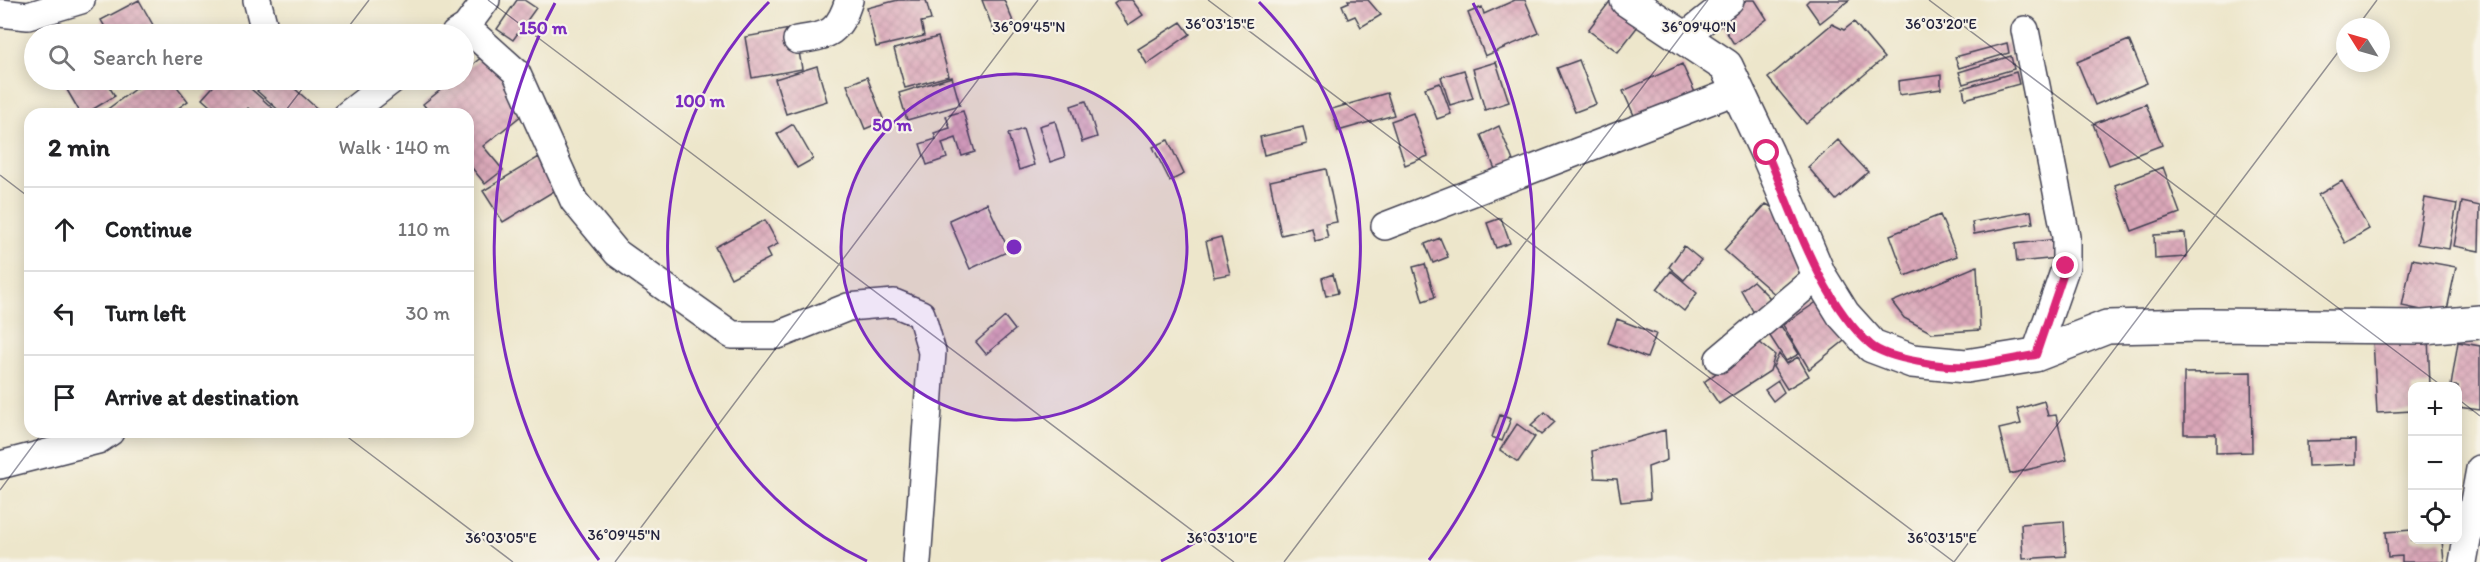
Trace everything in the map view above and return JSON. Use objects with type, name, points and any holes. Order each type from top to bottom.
[{"type":"street","points":[[0,13],[28,16],[81,0]]},
{"type":"street","points":[[257,0],[263,24]]},
{"type":"street","points":[[466,24],[486,0]]},
{"type":"street","points":[[797,40],[833,32],[843,21],[849,0]]},
{"type":"street","points":[[1627,0],[1726,66],[1820,275],[1843,314],[1872,346],[1882,350],[1912,361],[1966,366],[2036,355],[2107,327],[2423,327],[2480,322]]},
{"type":"street","points":[[1684,37],[1730,0]]},
{"type":"street","points":[[2025,30],[2066,237],[2066,266],[2036,355]]},
{"type":"street","points":[[474,41],[516,72],[574,201],[617,253],[732,335],[778,335],[848,308],[894,303],[921,314],[932,352],[917,562]]},
{"type":"street","points":[[356,108],[379,90]]},
{"type":"street","points":[[1384,226],[1738,90]]},
{"type":"street","points":[[1719,358],[1820,275]]},
{"type":"street","points":[[0,465],[101,438]]},
{"type":"street","points":[[2463,562],[2480,469]]},
{"type":"building","points":[[139,0],[152,24],[103,24],[101,20]]},
{"type":"building","points":[[517,0],[524,0],[536,8],[513,40],[497,29]]},
{"type":"building","points":[[898,0],[926,0],[931,20],[921,22],[924,36],[876,47],[867,8]]},
{"type":"building","points":[[982,0],[1004,0],[1015,26],[995,34]]},
{"type":"building","points":[[1119,0],[1132,0],[1143,15],[1128,25],[1114,4]]},
{"type":"building","points":[[1348,0],[1368,0],[1381,15],[1361,27],[1355,16],[1348,19],[1342,5],[1349,2]]},
{"type":"building","points":[[1515,0],[1525,0],[1539,33],[1485,56],[1468,13],[1482,7],[1484,14]]},
{"type":"building","points":[[1611,0],[1642,21],[1618,52],[1588,30]]},
{"type":"building","points":[[1747,0],[1755,0],[1767,19],[1734,44],[1719,20]]},
{"type":"building","points":[[1809,0],[1849,0],[1820,23],[1806,3]]},
{"type":"building","points":[[1181,22],[1190,34],[1147,64],[1138,49]]},
{"type":"building","points":[[1854,22],[1884,58],[1806,124],[1768,78],[1832,24],[1844,30]]},
{"type":"building","points":[[795,28],[802,69],[752,78],[745,37]]},
{"type":"building","points":[[938,37],[949,76],[905,88],[894,49]]},
{"type":"building","points":[[2129,40],[2147,83],[2095,105],[2077,62]]},
{"type":"building","points":[[2007,43],[2009,53],[1959,68],[1955,57]]},
{"type":"building","points":[[487,53],[532,107],[483,146],[503,170],[485,184],[474,170],[474,108],[426,108],[423,104],[440,90],[474,90],[474,63]]},
{"type":"building","points":[[2011,56],[2014,69],[1963,84],[1959,72]]},
{"type":"building","points":[[1579,60],[1596,104],[1575,112],[1557,68]]},
{"type":"building","points":[[1496,62],[1509,102],[1485,110],[1473,69]]},
{"type":"building","points":[[1682,64],[1697,97],[1638,124],[1623,91]]},
{"type":"building","points":[[817,66],[827,101],[786,114],[775,79]]},
{"type":"building","points":[[1464,70],[1473,98],[1450,105],[1441,77]]},
{"type":"building","points":[[2016,72],[2019,84],[1965,99],[1963,88]]},
{"type":"building","points":[[1941,75],[1941,89],[1899,95],[1898,81]]},
{"type":"building","points":[[867,77],[884,121],[865,129],[847,85]]},
{"type":"building","points":[[952,77],[960,105],[907,120],[899,93]]},
{"type":"building","points":[[1440,83],[1451,114],[1437,119],[1425,88]]},
{"type":"building","points":[[67,90],[111,90],[115,96],[95,108],[78,108]]},
{"type":"building","points":[[133,90],[180,90],[188,101],[178,108],[109,108]]},
{"type":"building","points":[[210,90],[252,90],[272,108],[212,108],[202,99]]},
{"type":"building","points":[[296,90],[316,108],[276,108],[257,91]]},
{"type":"building","points":[[1387,93],[1394,115],[1338,131],[1332,109]]},
{"type":"building","points":[[1086,101],[1097,137],[1082,142],[1071,106]]},
{"type":"building","points":[[2146,104],[2162,145],[2109,165],[2093,124]]},
{"type":"building","points":[[963,111],[975,152],[962,156],[956,138],[942,143],[947,158],[927,165],[920,144],[936,139],[934,133],[950,128],[946,116]]},
{"type":"building","points":[[1413,113],[1428,156],[1405,165],[1391,121]]},
{"type":"building","points":[[1055,121],[1065,157],[1050,162],[1039,126]]},
{"type":"building","points":[[793,124],[813,159],[797,168],[777,134]]},
{"type":"building","points":[[1499,126],[1517,171],[1499,179],[1481,135]]},
{"type":"building","points":[[1303,127],[1307,144],[1264,155],[1260,137]]},
{"type":"building","points":[[1023,129],[1034,165],[1019,170],[1008,134]]},
{"type":"building","points":[[1168,140],[1184,174],[1170,181],[1153,147]]},
{"type":"building","points":[[1838,140],[1868,172],[1836,200],[1808,167]]},
{"type":"building","points":[[539,157],[559,188],[503,222],[483,191]]},
{"type":"building","points":[[2163,167],[2180,213],[2132,231],[2115,185]]},
{"type":"building","points":[[1326,169],[1337,222],[1325,224],[1328,238],[1315,241],[1312,228],[1281,235],[1270,181]]},
{"type":"building","points":[[2342,181],[2369,229],[2345,243],[2318,195]]},
{"type":"building","points":[[2425,198],[2457,204],[2449,249],[2417,244]]},
{"type":"building","points":[[2462,202],[2480,206],[2479,251],[2454,246]]},
{"type":"building","points":[[987,203],[1009,251],[970,269],[949,220]]},
{"type":"building","points":[[1766,204],[1786,215],[1804,268],[1777,296],[1724,250]]},
{"type":"building","points":[[2031,211],[2033,223],[1974,234],[1972,222]]},
{"type":"building","points":[[1940,215],[1957,256],[1905,276],[1890,235]]},
{"type":"building","points":[[1501,218],[1510,243],[1496,248],[1487,223]]},
{"type":"building","points":[[765,220],[778,244],[766,250],[770,258],[731,278],[715,247]]},
{"type":"building","points":[[2185,233],[2187,257],[2155,259],[2154,235]]},
{"type":"building","points":[[1221,237],[1230,274],[1214,277],[1206,241]]},
{"type":"building","points":[[1440,238],[1448,257],[1433,263],[1425,244]]},
{"type":"building","points":[[2056,239],[2058,258],[2017,262],[2015,244]]},
{"type":"building","points":[[1684,246],[1701,260],[1684,280],[1669,267]]},
{"type":"building","points":[[2412,259],[2456,267],[2446,315],[2402,306]]},
{"type":"building","points":[[1425,264],[1435,297],[1423,301],[1413,267]]},
{"type":"building","points":[[1977,266],[1980,330],[1932,333],[1904,318],[1892,302]]},
{"type":"building","points":[[1671,271],[1697,293],[1684,311],[1657,289]]},
{"type":"building","points":[[1333,274],[1338,293],[1326,296],[1322,278]]},
{"type":"building","points":[[1753,281],[1769,297],[1772,309],[1758,320],[1741,290]]},
{"type":"building","points":[[1821,299],[1844,341],[1809,369],[1783,325]]},
{"type":"building","points":[[1005,317],[1015,330],[986,354],[976,342]]},
{"type":"building","points":[[1617,319],[1656,334],[1647,358],[1608,343]]},
{"type":"building","points":[[1781,326],[1799,354],[1786,361],[1768,333]]},
{"type":"building","points":[[2428,336],[2430,382],[2408,382],[2408,411],[2377,413],[2373,339]]},
{"type":"building","points":[[1759,342],[1775,355],[1770,371],[1719,404],[1704,382]]},
{"type":"building","points":[[2458,342],[2480,346],[2480,410],[2462,408],[2462,382],[2452,382]]},
{"type":"building","points":[[1779,354],[1786,364],[1798,357],[1809,376],[1787,389],[1773,367]]},
{"type":"building","points":[[2251,372],[2252,452],[2216,453],[2216,434],[2184,434],[2184,373]]},
{"type":"building","points":[[1778,381],[1784,392],[1773,401],[1765,390]]},
{"type":"building","points":[[2044,401],[2048,416],[2056,415],[2067,460],[2010,474],[1999,429],[2021,424],[2017,409]]},
{"type":"building","points":[[1545,412],[1555,422],[1541,435],[1531,425]]},
{"type":"building","points":[[1500,415],[1511,419],[1502,441],[1492,437]]},
{"type":"building","points":[[1517,424],[1535,437],[1518,462],[1500,450]]},
{"type":"building","points":[[1665,430],[1667,460],[1648,467],[1650,499],[1621,502],[1617,479],[1595,478],[1592,451]]},
{"type":"building","points":[[2356,440],[2356,464],[2308,466],[2307,441]]},
{"type":"building","points":[[2064,521],[2066,556],[2023,559],[2021,524]]},
{"type":"building","points":[[2408,530],[2408,544],[2442,544],[2444,562],[2402,562],[2402,556],[2388,557],[2386,532]]},
{"type":"route","points":[[1767,153],[1820,275],[1843,314],[1872,346],[1912,361],[1966,366],[2036,355],[2066,266]]}]
